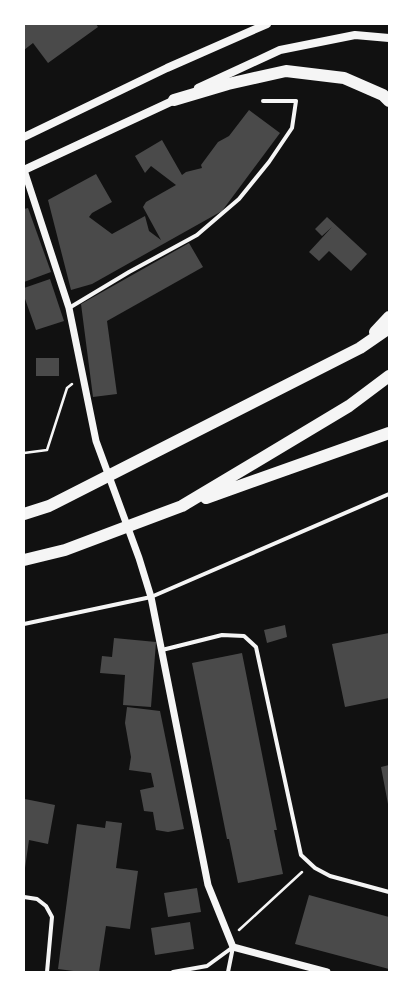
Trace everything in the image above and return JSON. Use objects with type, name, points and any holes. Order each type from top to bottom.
[{"type":"highway","points":[[174,100],[228,84],[286,71],[344,78],[384,95],[389,101]]},
{"type":"highway","points":[[360,348],[389,317]]},
{"type":"highway","points":[[24,514],[49,506],[360,348],[389,328]]},
{"type":"highway","points":[[182,506],[349,406],[389,376]]},
{"type":"highway","points":[[24,560],[65,550],[182,506],[389,433]]},
{"type":"highway","points":[[24,508],[49,506]]},
{"type":"main road","points":[[24,137],[167,68],[267,24]]},
{"type":"main road","points":[[24,170],[280,50],[355,35],[389,38]]},
{"type":"street","points":[[69,308],[129,272],[197,235],[239,199],[269,162],[292,128],[296,101],[263,101]]},
{"type":"street","points":[[24,170],[69,308],[96,441],[139,558],[151,598],[208,885],[234,947],[228,972]]},
{"type":"street","points":[[24,624],[151,598],[389,494]]},
{"type":"street","points":[[162,650],[222,635],[244,636],[256,647],[301,855],[311,864],[330,876],[389,892]]},
{"type":"street","points":[[24,896],[37,899],[46,906],[52,917],[47,972]]},
{"type":"street","points":[[173,972],[207,966],[234,947]]},
{"type":"street","points":[[234,947],[327,972]]},
{"type":"path","points":[[24,453],[47,450],[67,388],[83,378]]},
{"type":"path","points":[[230,938],[311,864]]},
{"type":"building","points":[[24,24],[96,24],[98,27],[48,63],[33,43],[24,50]]},
{"type":"building","points":[[249,110],[280,133],[222,211],[92,284],[71,290],[48,200],[96,174],[112,202],[92,213],[89,217],[112,234],[145,216],[149,231],[161,240],[143,207],[146,202],[176,185],[151,166],[145,173],[135,156],[162,140],[182,175],[186,172],[202,168],[201,165],[218,142],[229,136]]},
{"type":"building","points":[[28,208],[51,272],[24,282],[24,209]]},
{"type":"building","points":[[327,217],[367,254],[351,271],[329,251],[319,261],[309,252],[332,227],[322,236],[315,229]]},
{"type":"building","points":[[189,243],[203,267],[107,321],[117,394],[93,397],[81,304]]},
{"type":"building","points":[[50,279],[64,321],[36,330],[24,296],[24,288]]},
{"type":"building","points":[[36,358],[59,358],[59,376],[36,376]]},
{"type":"building","points":[[285,625],[287,637],[267,643],[264,630]]},
{"type":"building","points":[[389,633],[389,698],[345,707],[332,644]]},
{"type":"building","points":[[114,638],[156,642],[151,707],[123,705],[125,675],[100,673],[102,656],[112,657]]},
{"type":"building","points":[[242,653],[277,830],[274,830],[283,874],[238,883],[229,839],[227,839],[192,663]]},
{"type":"building","points":[[127,707],[160,711],[184,829],[168,832],[156,830],[153,812],[144,811],[140,790],[154,787],[151,773],[129,770],[131,757],[125,723]]},
{"type":"building","points":[[389,765],[389,804],[388,804],[381,767]]},
{"type":"building","points":[[25,799],[55,805],[48,844],[29,840],[25,868],[24,804]]},
{"type":"building","points":[[106,821],[122,823],[116,868],[138,871],[130,929],[106,926],[99,972],[81,972],[58,969],[77,824],[105,828]]},
{"type":"building","points":[[197,888],[201,912],[168,917],[164,893]]},
{"type":"building","points":[[309,895],[389,917],[389,969],[295,944]]},
{"type":"building","points":[[190,922],[194,949],[155,955],[151,928]]}]
